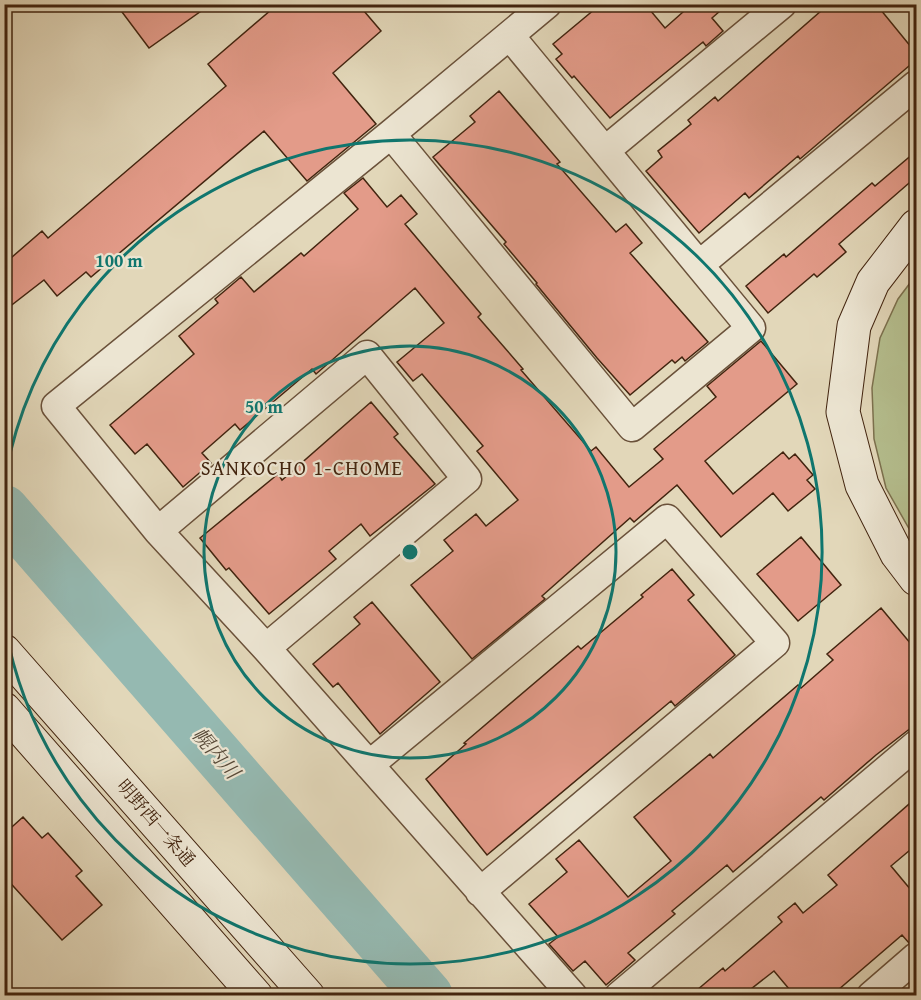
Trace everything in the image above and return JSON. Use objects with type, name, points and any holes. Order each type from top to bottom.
[{"type":"street","points":[[547,4],[391,134],[56,405],[158,531],[266,648],[573,996]]},
{"type":"street","points":[[606,150],[782,4]]},
{"type":"street","points":[[391,134],[633,427],[752,328],[510,36]]},
{"type":"street","points":[[699,265],[916,85]]},
{"type":"street","points":[[916,226],[873,282],[854,326],[843,412],[862,485],[897,554],[916,579]]},
{"type":"street","points":[[158,531],[367,355],[467,479],[266,648]]},
{"type":"street","points":[[369,765],[667,519],[775,643],[480,892]]},
{"type":"street","name":"明野西一条通","points":[[4,651],[308,996]]},
{"type":"street","points":[[4,709],[256,996]]},
{"type":"street","points":[[619,996],[916,744]]},
{"type":"street","points":[[872,996],[916,957]]},
{"type":"green space","points":[[916,275],[916,541],[886,488],[874,439],[872,388],[880,338],[898,299]]},
{"type":"building","points":[[116,4],[211,4],[149,48]]},
{"type":"building","points":[[278,4],[358,4],[381,31],[333,73],[376,124],[307,181],[264,131],[91,277],[86,272],[57,296],[44,280],[4,311],[4,264],[42,231],[48,238],[226,86],[208,64]]},
{"type":"building","points":[[601,4],[645,4],[665,28],[692,4],[728,4],[712,18],[723,31],[706,46],[703,42],[610,118],[574,76],[572,78],[556,59],[562,54],[553,44]]},
{"type":"building","points":[[829,4],[876,4],[916,53],[916,60],[800,159],[798,156],[749,198],[745,193],[699,233],[646,171],[662,157],[658,151],[691,124],[688,120],[715,97],[718,101]]},
{"type":"building","points":[[499,91],[560,162],[557,164],[616,232],[626,224],[642,243],[630,253],[708,342],[685,361],[682,357],[675,363],[672,360],[630,395],[536,284],[504,244],[506,242],[433,157],[475,122],[470,116]]},
{"type":"building","points":[[914,153],[916,155],[916,177],[839,244],[846,252],[817,277],[814,274],[768,313],[746,286],[784,254],[786,257],[872,183],[875,186]]},
{"type":"building","points":[[363,178],[387,207],[401,195],[417,214],[405,224],[481,314],[478,317],[523,369],[521,370],[591,451],[596,447],[629,487],[663,459],[654,449],[716,397],[707,386],[761,341],[797,384],[705,461],[733,494],[783,452],[789,459],[795,454],[813,475],[807,480],[815,489],[788,511],[773,493],[721,537],[677,485],[634,522],[630,518],[542,596],[545,599],[472,659],[411,585],[453,551],[444,540],[476,514],[486,526],[518,500],[477,451],[483,446],[422,374],[413,381],[397,362],[444,323],[415,288],[316,374],[312,369],[240,430],[235,424],[202,453],[211,463],[183,487],[147,444],[135,454],[110,425],[194,354],[179,336],[218,303],[215,299],[241,277],[254,292],[301,253],[304,256],[358,209],[344,193]]},
{"type":"building","points":[[371,402],[398,434],[394,437],[435,484],[370,536],[361,524],[329,551],[336,559],[269,614],[229,568],[226,570],[200,538],[278,474],[282,480]]},
{"type":"building","points":[[801,537],[841,585],[798,621],[757,574]]},
{"type":"building","points":[[672,569],[694,595],[688,600],[735,655],[675,706],[671,701],[487,855],[426,779],[466,744],[464,743],[578,646],[581,649],[643,597],[641,595]]},
{"type":"building","points":[[372,602],[440,682],[380,734],[338,683],[333,687],[313,664],[360,624],[354,617]]},
{"type":"building","points":[[881,608],[916,650],[916,724],[824,800],[821,797],[733,872],[727,865],[672,911],[675,914],[628,953],[635,960],[606,985],[585,961],[573,971],[549,944],[558,937],[529,904],[567,872],[556,859],[579,840],[628,897],[671,861],[634,817],[710,754],[713,758],[798,685],[801,688],[833,660],[827,654]]},
{"type":"building","points":[[916,798],[916,845],[891,866],[916,896],[916,941],[909,943],[902,935],[831,996],[795,996],[774,971],[742,996],[690,996],[723,968],[725,971],[782,922],[778,917],[795,903],[803,913],[837,885],[828,875]]},
{"type":"building","points":[[23,817],[42,838],[48,833],[82,871],[76,876],[102,905],[62,940],[4,876],[4,834]]},
{"type":"waterway","name":"幌内川","points":[[4,510],[428,996]]},
{"type":"district","name":"SANKOCHO 1-CHOME","points":[[302,468]]}]
